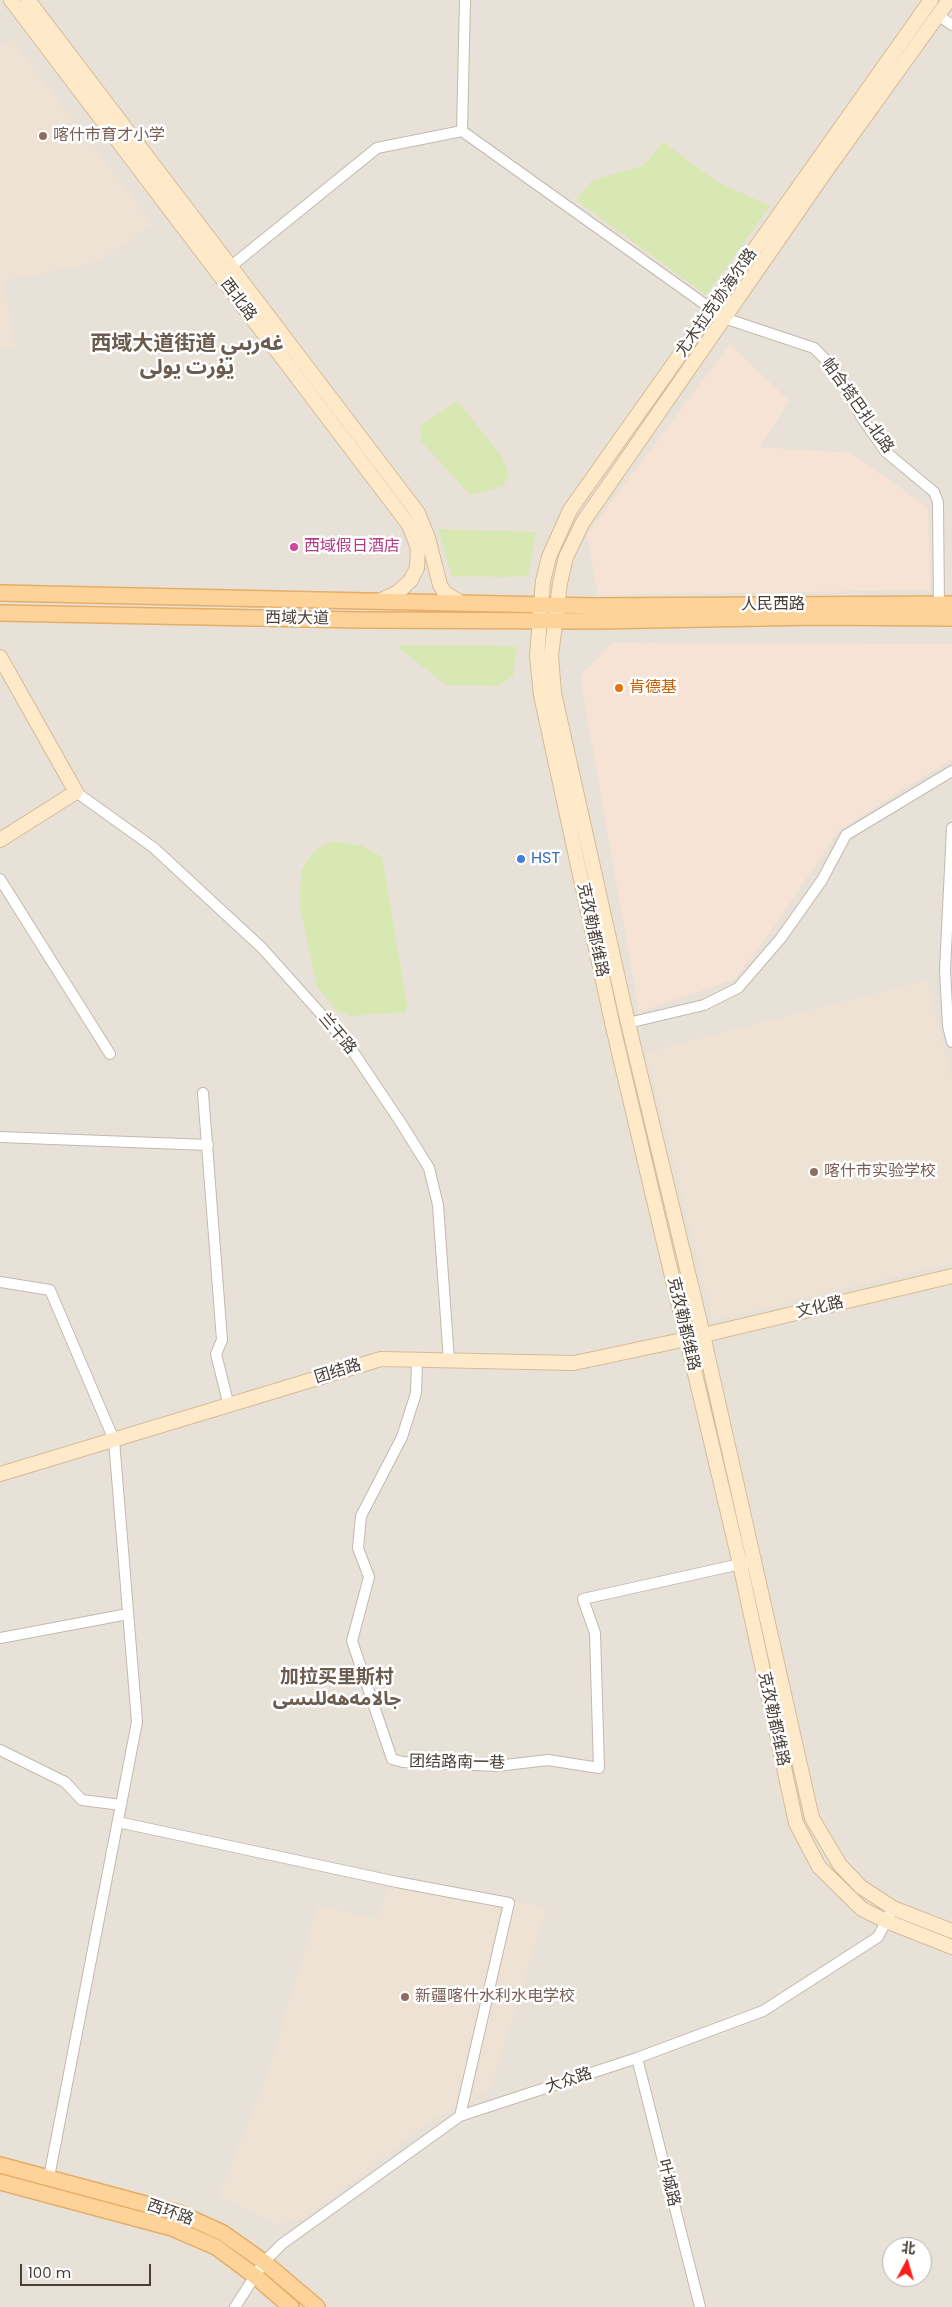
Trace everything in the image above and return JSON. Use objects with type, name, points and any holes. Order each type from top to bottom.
[{"type":"main road","name":"西北路","points":[[11,0],[224,272],[418,513],[428,538],[440,585],[445,593],[460,602]]},
{"type":"main road","name":"西北路","points":[[28,0],[415,537],[419,557],[417,568],[410,580],[398,592],[381,600]]},
{"type":"main road","name":"尤木拉克协海尔路","points":[[538,621],[543,581],[549,557],[570,510],[931,0]]},
{"type":"main road","name":"尤木拉克协海尔路","points":[[555,621],[566,558],[583,522],[724,318],[949,0]]},
{"type":"main road","name":"西域大道","points":[[0,593],[557,604],[594,614]]},
{"type":"main road","name":"人民西路","points":[[594,614],[816,617],[945,611]]},
{"type":"main road","name":"西域大道","points":[[0,613],[359,620],[538,621],[555,621],[594,614]]},
{"type":"main road","name":"克孜勒都维路","points":[[538,621],[537,656],[541,695],[613,1027],[687,1339],[812,1818],[840,1866],[861,1887],[893,1908],[952,1931]]},
{"type":"main road","name":"克孜勒都维路","points":[[555,621],[552,656],[554,693],[628,1023],[703,1335],[796,1823],[820,1867],[862,1908],[886,1921],[952,1947]]},
{"type":"main road","points":[[0,657],[76,792],[0,840]]},
{"type":"main road","name":"文化路","points":[[687,1339],[952,1276]]},
{"type":"main road","name":"团结路","points":[[0,1474],[381,1359],[574,1363],[687,1339]]},
{"type":"main road","name":"西环路","points":[[0,2165],[179,2213],[223,2234],[264,2262],[317,2307]]},
{"type":"main road","name":"西环路","points":[[0,2182],[172,2228],[216,2247],[291,2307]]},
{"type":"street","points":[[224,272],[377,148],[462,130],[465,0]]},
{"type":"street","points":[[938,15],[952,25]]},
{"type":"street","name":"帕合塔巴扎北路","points":[[462,130],[724,318],[814,348],[833,367],[862,418],[886,452],[934,492],[938,502],[945,611]]},
{"type":"street","points":[[628,1023],[704,1005],[738,988],[781,938],[822,880],[846,835],[952,771]]},
{"type":"street","name":"兰干路","points":[[76,792],[154,848],[262,948],[348,1044],[401,1123],[429,1168],[438,1205],[449,1361]]},
{"type":"street","points":[[952,828],[945,970],[948,1026],[952,1042]]},
{"type":"street","points":[[0,879],[110,1054]]},
{"type":"street","points":[[203,1093],[222,1340],[216,1354],[229,1406]]},
{"type":"street","points":[[0,1137],[208,1145]]},
{"type":"street","points":[[0,1282],[50,1290],[114,1440],[137,1722],[49,2177]]},
{"type":"street","name":"团结路南一巷","points":[[417,1360],[416,1392],[402,1437],[361,1516],[358,1548],[369,1577],[352,1641],[392,1759],[403,1762],[498,1766],[548,1760],[599,1768],[595,1633],[584,1599],[746,1562]]},
{"type":"street","points":[[0,1638],[128,1614]]},
{"type":"street","points":[[0,1750],[65,1782],[82,1800],[121,1804]]},
{"type":"street","points":[[118,1822],[397,1882],[509,1903],[460,2116]]},
{"type":"street","name":"大众路","points":[[235,2307],[264,2262],[282,2244],[460,2116],[637,2058],[763,2011],[878,1937],[893,1908]]},
{"type":"street","name":"叶城路","points":[[637,2058],[700,2307]]},
{"type":"shaded area","points":[[0,0],[952,0],[952,2307],[0,2307]]},
{"type":"shaded area","name":"喀什市育才小学","points":[[12,39],[153,224],[99,262],[4,281],[15,346],[0,349],[0,48]]},
{"type":"shaded area","points":[[730,344],[789,401],[760,447],[850,453],[928,507],[930,590],[598,595],[587,534]]},
{"type":"shaded area","points":[[612,643],[952,644],[952,759],[839,830],[770,933],[735,979],[639,1012],[580,676]]},
{"type":"shaded area","name":"喀什市实验学校","points":[[927,980],[952,1080],[952,1263],[713,1321],[646,1052]]},
{"type":"shaded area","name":"新疆喀什水利水电学校","points":[[393,1878],[547,1907],[491,2089],[432,2120],[303,2220],[276,2225],[218,2196],[267,2075],[318,1905],[376,1919]]},
{"type":"green space","points":[[663,142],[717,182],[770,206],[706,295],[576,200],[592,181],[644,165]]},
{"type":"green space","points":[[455,402],[460,404],[500,454],[509,474],[503,486],[470,495],[422,442],[420,426]]},
{"type":"green space","points":[[438,529],[536,532],[528,575],[512,577],[452,576]]},
{"type":"green space","points":[[470,645],[517,647],[513,676],[498,686],[446,685],[397,646]]},
{"type":"green space","points":[[332,841],[362,846],[382,857],[407,1003],[406,1012],[351,1016],[336,1010],[317,987],[300,907],[301,871],[314,851]]},
{"type":"place","name":"喀什市育才小学","points":[[43,136]]},
{"type":"place","name":"西域假日酒店","points":[[294,547]]},
{"type":"place","name":"肯德基","points":[[619,688]]},
{"type":"place","name":"HST","points":[[521,859]]},
{"type":"place","name":"喀什市实验学校","points":[[814,1172]]},
{"type":"place","name":"新疆喀什水利水电学校","points":[[405,1997]]},
{"type":"district","name":"西域大道街道 غەربىي يۇرت يولى","points":[[187,357]]},
{"type":"district","name":"加拉买里斯村 جالامەھەللىسى","points":[[337,1689]]}]
